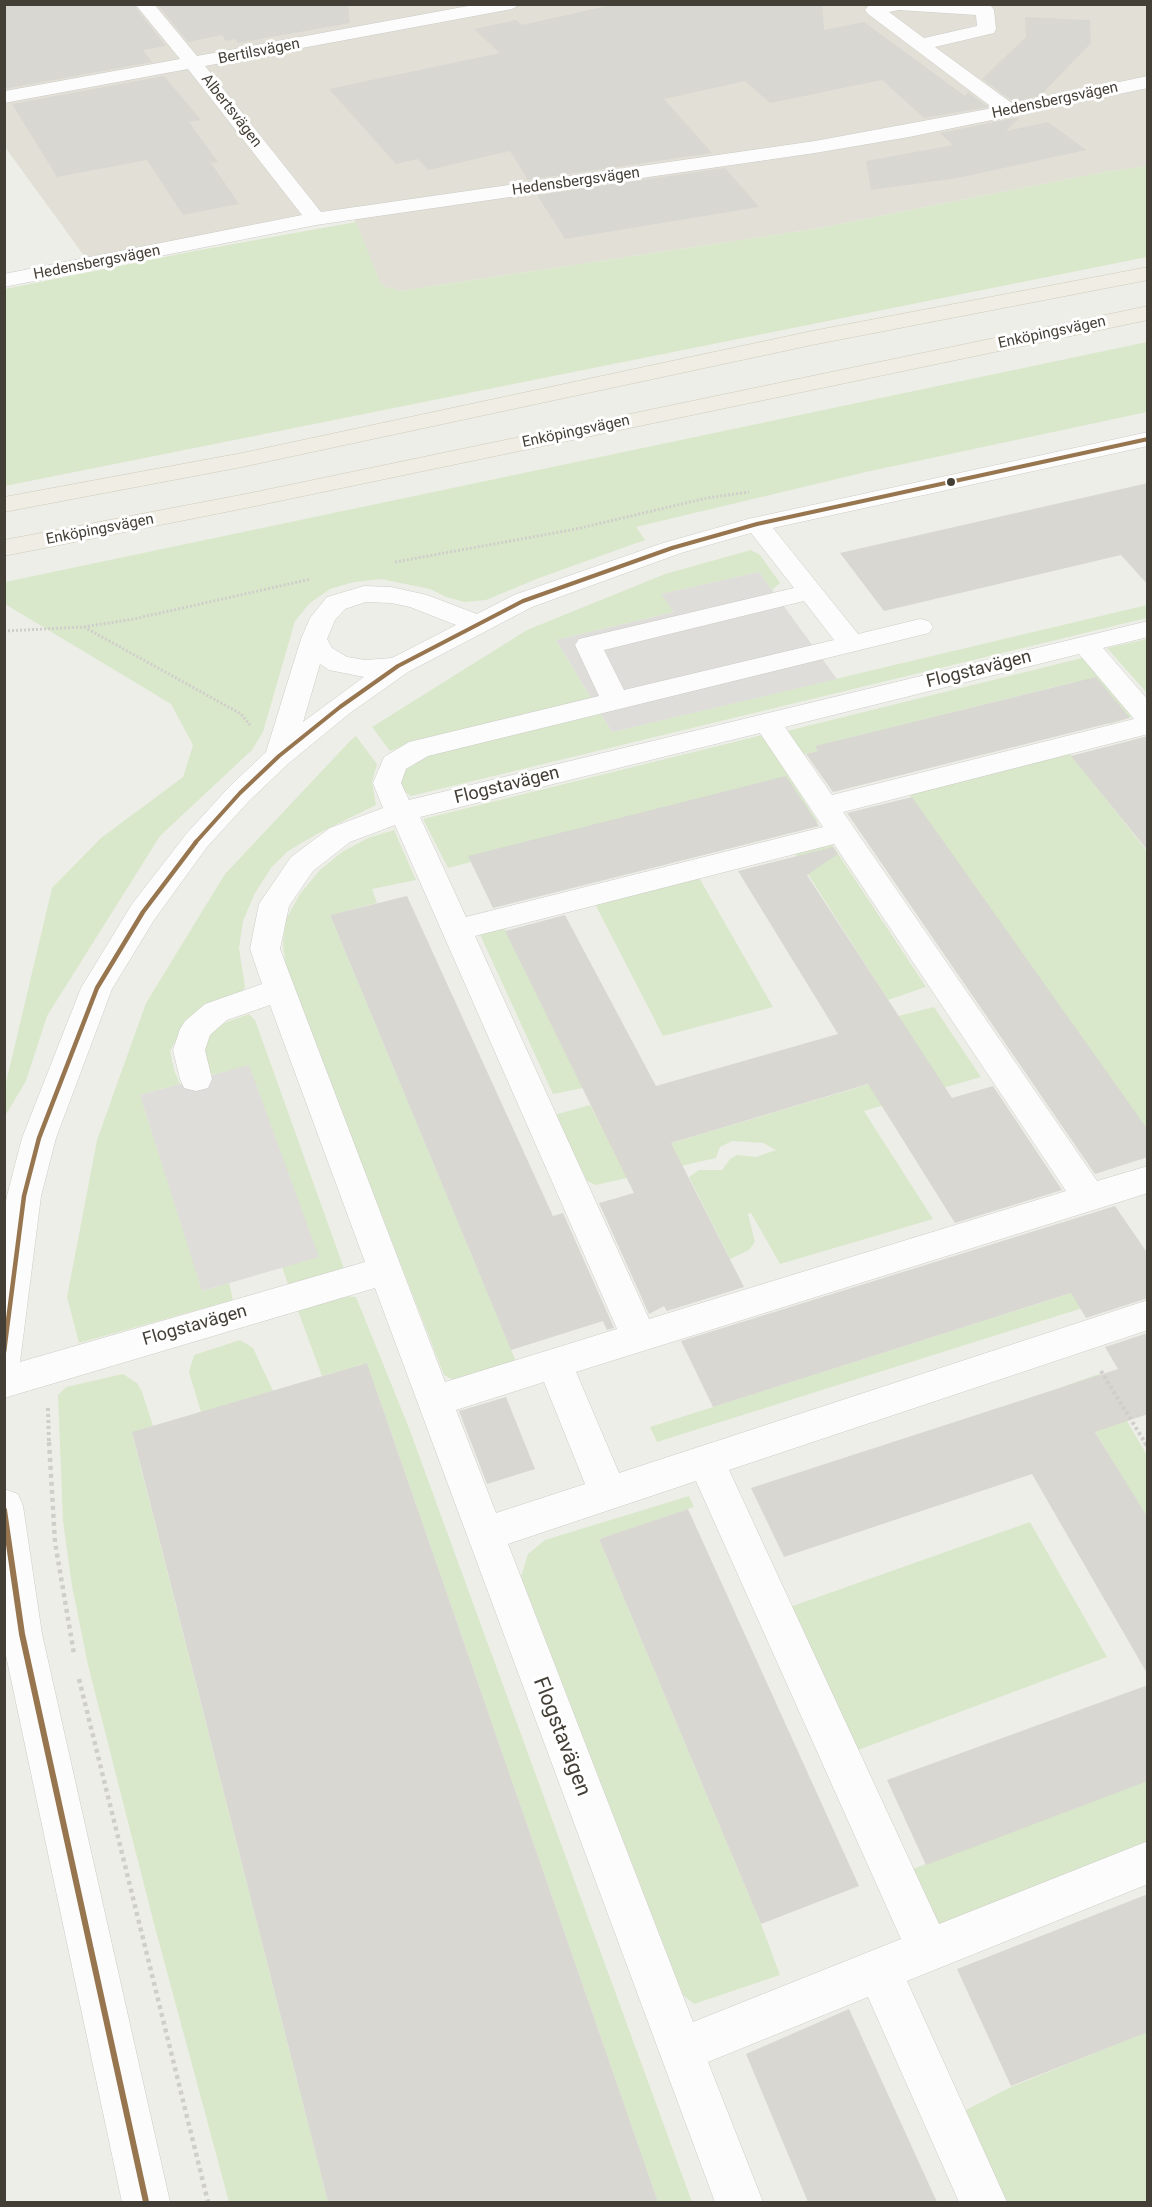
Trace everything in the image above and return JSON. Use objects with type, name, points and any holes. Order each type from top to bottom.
[{"type":"main road","points":[[4,505],[242,460],[812,338],[1148,273]]},
{"type":"main road","name":"Enköpingsvägen","points":[[4,548],[270,496],[1148,313]]},
{"type":"street","name":"Albertsvägen","points":[[144,4],[316,219]]},
{"type":"street","name":"Bertilsvägen","points":[[5,98],[512,4]]},
{"type":"street","points":[[922,44],[987,29],[985,9],[899,5],[874,10],[1009,110]]},
{"type":"street","name":"Hedensbergsvägen","points":[[4,281],[316,219],[814,147],[909,131],[1148,82]]},
{"type":"street","points":[[4,1357],[24,1196],[39,1138],[97,988],[143,912],[197,840],[240,793],[279,756],[340,707],[398,666],[524,601],[672,548],[757,524],[1148,440]]},
{"type":"street","points":[[757,524],[851,643]]},
{"type":"street","points":[[615,701],[588,645],[810,592]]},
{"type":"street","points":[[279,756],[314,639],[323,618],[336,603],[364,594],[391,595],[418,601],[477,624]]},
{"type":"street","points":[[639,1337],[403,811],[393,800],[387,783],[394,764],[419,748],[920,627]]},
{"type":"street","name":"Flogstavägen","points":[[739,2202],[279,990],[265,949],[274,904],[302,864],[339,835],[403,811],[1148,629]]},
{"type":"street","points":[[314,639],[322,653],[339,664],[364,669],[398,666]]},
{"type":"street","points":[[1084,644],[1148,718]]},
{"type":"street","points":[[766,722],[1089,1197]]},
{"type":"street","points":[[457,930],[1148,725]]},
{"type":"street","points":[[196,1079],[189,1050],[196,1029],[216,1011],[279,990]]},
{"type":"street","points":[[434,1401],[1148,1179]]},
{"type":"street","name":"Flogstavägen","points":[[4,1382],[386,1270]]},
{"type":"street","points":[[484,1534],[1148,1314]]},
{"type":"street","points":[[554,1363],[608,1493]]},
{"type":"street","points":[[706,1461],[928,1949]]},
{"type":"street","points":[[4,1506],[22,1634],[146,2202]]},
{"type":"street","points":[[681,2050],[878,1969],[1148,1863]]},
{"type":"street","points":[[878,1969],[983,2202]]},
{"type":"path","points":[[83,627],[241,714],[252,727]]},
{"type":"path","points":[[1080,1337],[1148,1447]]},
{"type":"path","points":[[47,1370],[48,1464],[55,1542],[74,1657]]},
{"type":"path","points":[[79,1677],[208,2202]]},
{"type":"shaded area","points":[[4,5],[1147,5],[1147,166],[1104,172],[815,229],[400,291],[385,287],[380,282],[352,214],[90,264],[5,147]]},
{"type":"shaded area","points":[[759,572],[837,679],[612,732],[556,640],[674,612],[661,594]]},
{"type":"shaded area","points":[[249,1065],[319,1257],[202,1291],[140,1095]]},
{"type":"green space","points":[[1147,166],[1147,257],[5,486],[5,289],[189,252],[356,222],[380,282],[385,287],[400,291],[815,229],[1104,172]]},
{"type":"green space","points":[[1147,342],[1147,412],[866,472],[636,527],[645,540],[539,578],[486,600],[465,602],[446,597],[430,589],[381,579],[354,582],[330,589],[310,603],[295,621],[263,732],[252,750],[160,836],[47,1016],[26,1081],[5,1116],[5,1087],[52,888],[101,838],[183,777],[193,745],[171,704],[5,604],[5,582]]},
{"type":"green space","points":[[751,550],[760,555],[780,583],[772,590],[759,572],[662,594],[674,612],[556,640],[593,701],[408,744],[390,751],[372,727],[527,630],[665,574]]},
{"type":"green space","points":[[1147,605],[1147,618],[411,796],[402,790],[398,777],[415,758],[601,714],[612,732]]},
{"type":"green space","points":[[1148,639],[1147,693],[1107,648]]},
{"type":"green space","points":[[1086,657],[1137,715],[1110,724],[1075,682],[816,746],[818,751],[797,756],[783,732]]},
{"type":"green space","points":[[762,735],[818,822],[778,834],[471,862],[448,868],[423,819]]},
{"type":"green space","points":[[356,736],[377,764],[372,782],[376,805],[288,851],[271,868],[255,893],[243,921],[239,948],[245,987],[241,994],[188,1019],[170,1051],[180,1084],[140,1095],[203,1291],[229,1283],[233,1300],[79,1343],[67,1297],[97,1140],[146,1003],[225,874]]},
{"type":"green space","points":[[1067,750],[1147,851],[1147,1130],[907,791]]},
{"type":"green space","points":[[394,830],[416,880],[372,889],[377,903],[330,915],[517,1364],[455,1381],[444,1375],[286,970],[283,944],[286,919],[300,894],[320,870],[342,852],[368,838]]},
{"type":"green space","points":[[829,840],[926,987],[888,1000],[792,849]]},
{"type":"green space","points":[[698,876],[773,1007],[663,1036],[594,902]]},
{"type":"green space","points":[[502,923],[583,1088],[553,1094],[478,930]]},
{"type":"green space","points":[[934,1007],[981,1077],[864,1111],[933,1219],[780,1264],[751,1213],[748,1214],[755,1242],[749,1250],[730,1259],[689,1177],[699,1170],[722,1170],[730,1159],[737,1155],[756,1157],[776,1150],[763,1143],[732,1141],[720,1147],[716,1158],[596,1185],[587,1181],[554,1115],[590,1105],[618,1159],[930,1066],[898,1016]]},
{"type":"green space","points":[[249,1014],[255,1020],[346,1274],[290,1290],[282,1267],[318,1257],[249,1066],[212,1075],[202,1054],[205,1036],[216,1026]]},
{"type":"green space","points":[[1147,1269],[1146,1288],[657,1442],[650,1427]]},
{"type":"green space","points":[[344,1296],[356,1297],[409,1428],[692,2202],[658,2202],[367,1363],[322,1376],[298,1311]]},
{"type":"green space","points":[[240,1340],[253,1348],[273,1391],[201,1412],[189,1372],[194,1355]]},
{"type":"green space","points":[[123,1374],[137,1383],[153,1426],[132,1433],[328,2202],[229,2202],[153,1920],[88,1665],[72,1586],[63,1521],[58,1395],[66,1387]]},
{"type":"green space","points":[[1099,1374],[1147,1455],[1147,1518],[1067,1385]]},
{"type":"green space","points":[[689,1496],[694,1507],[599,1539],[761,1924],[780,1975],[694,2004],[683,1995],[521,1577],[528,1554],[545,1540]]},
{"type":"green space","points":[[1030,1522],[1107,1657],[858,1750],[790,1607]]},
{"type":"green space","points":[[1147,1781],[1147,1842],[929,1933],[902,1873]]},
{"type":"green space","points":[[1147,2032],[1147,2202],[992,2202],[959,2129],[966,2110],[1011,2087]]},
{"type":"building","points":[[4,4],[133,4],[166,46],[143,50],[152,62],[4,89]]},
{"type":"building","points":[[157,4],[348,4],[350,23],[238,43],[235,39],[226,41],[222,35],[188,42]]},
{"type":"building","points":[[616,4],[822,4],[824,30],[864,22],[965,96],[968,92],[988,107],[924,118],[882,80],[770,103],[745,81],[664,99],[712,153],[528,180],[510,151],[428,170],[418,159],[396,164],[329,89],[500,53],[474,29],[516,20],[522,25]]},
{"type":"building","points":[[1025,17],[1090,20],[1091,43],[1040,96],[1014,102],[982,79],[1026,37]]},
{"type":"building","points":[[164,76],[201,120],[189,122],[218,162],[211,163],[239,204],[183,215],[147,160],[57,177],[12,104]]},
{"type":"building","points":[[1020,117],[1006,131],[1048,122],[1086,150],[958,178],[871,190],[866,161],[953,145],[940,133]]},
{"type":"building","points":[[725,168],[759,207],[565,239],[537,195]]},
{"type":"building","points":[[1148,483],[1148,585],[1121,555],[884,611],[840,553]]},
{"type":"building","points":[[1096,677],[1130,718],[833,792],[806,754],[818,751],[815,746]]},
{"type":"building","points":[[1148,736],[1148,851],[1071,756]]},
{"type":"building","points":[[786,776],[819,826],[493,908],[468,856]]},
{"type":"building","points":[[912,797],[1148,1130],[1148,1157],[1095,1174],[847,813]]},
{"type":"building","points":[[833,847],[838,854],[807,875],[952,1098],[993,1086],[1062,1190],[955,1223],[868,1084],[671,1143],[744,1287],[667,1311],[664,1306],[649,1314],[599,1203],[634,1193],[505,931],[565,915],[656,1086],[838,1034],[738,871]]},
{"type":"building","points":[[407,896],[553,1216],[563,1213],[614,1328],[607,1330],[603,1321],[511,1350],[330,915]]},
{"type":"building","points":[[1115,1206],[1148,1254],[1148,1298],[1086,1318],[1071,1293],[713,1407],[681,1341]]},
{"type":"building","points":[[1148,1333],[1148,1414],[1095,1432],[1148,1518],[1148,1675],[1032,1474],[784,1557],[751,1488],[1118,1369],[1105,1347]]},
{"type":"building","points":[[367,1363],[658,2202],[328,2202],[132,1432]]},
{"type":"building","points":[[506,1397],[535,1469],[487,1484],[459,1411]]},
{"type":"building","points":[[688,1509],[859,1886],[761,1924],[599,1539]]},
{"type":"building","points":[[1148,1685],[1148,1781],[926,1865],[887,1780]]},
{"type":"building","points":[[1148,1894],[1148,2032],[1011,2086],[957,1969]]},
{"type":"building","points":[[849,2009],[937,2202],[808,2202],[746,2054]]},
{"type":"transit line","points":[[4,1352],[24,1196],[39,1138],[97,988],[143,912],[197,840],[240,793],[279,756],[340,707],[398,666],[523,601],[672,548],[757,524],[1148,439]]},
{"type":"transit line","points":[[4,1510],[22,1634],[146,2202]]}]
